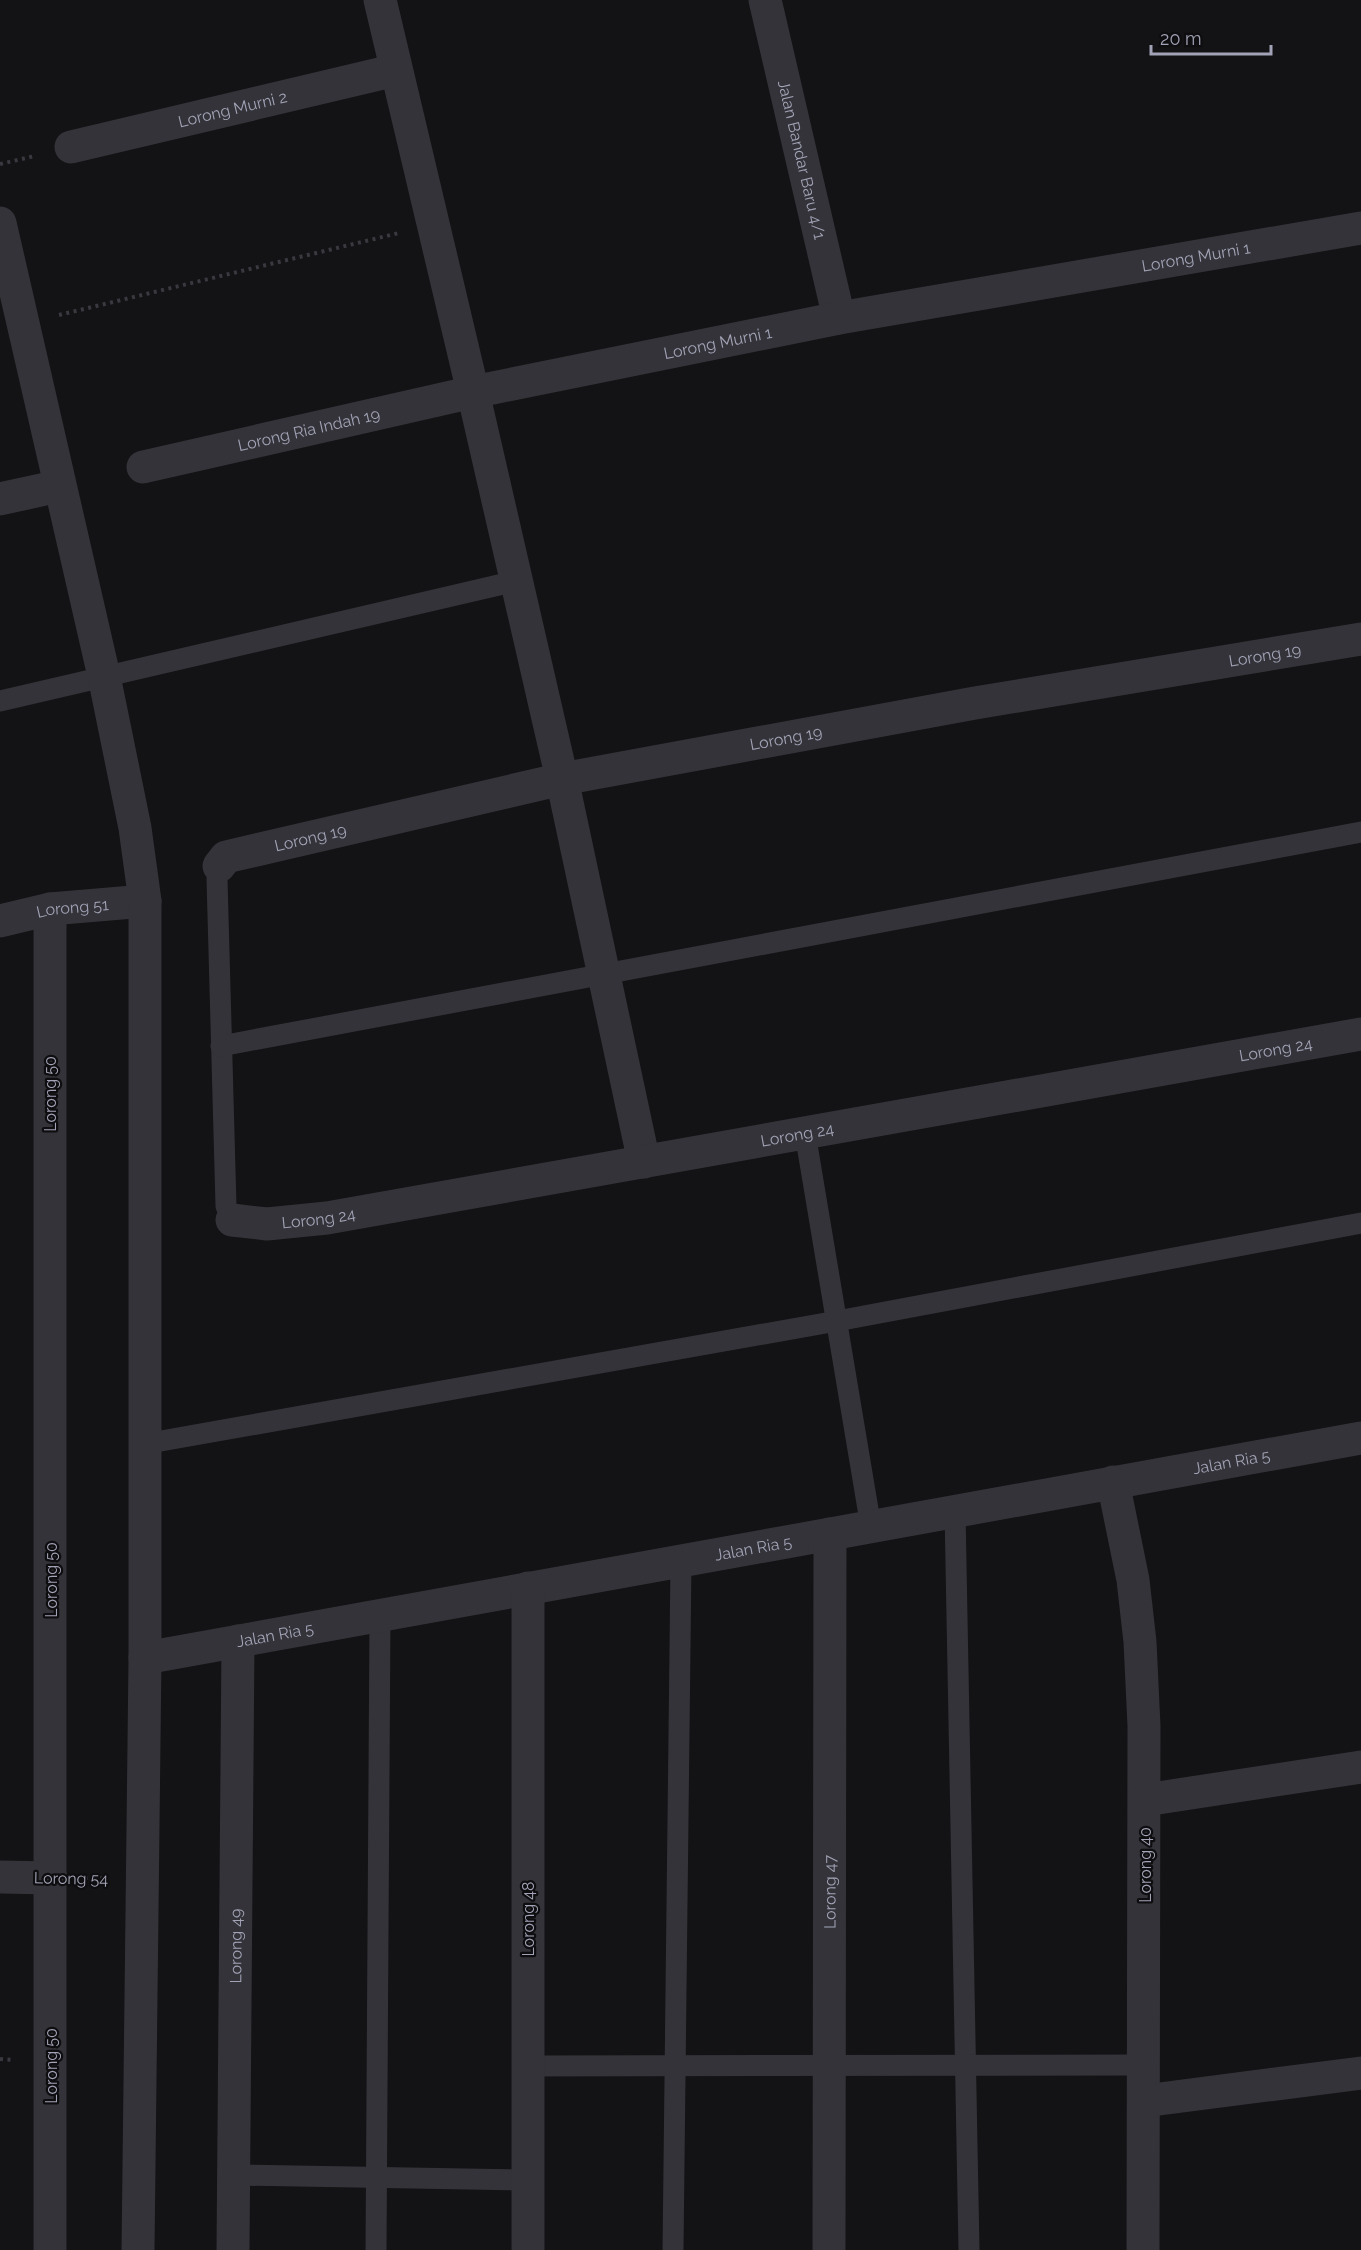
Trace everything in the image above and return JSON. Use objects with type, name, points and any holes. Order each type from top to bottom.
[{"type":"street","points":[[380,0],[432,225],[474,392],[562,779],[644,1162]]},
{"type":"street","name":"Jalan Bandar Baru 4/1","points":[[765,0],[839,318]]},
{"type":"street","name":"Lorong Murni 2","points":[[71,147],[396,70]]},
{"type":"street","points":[[0,223],[104,676],[135,828],[145,901],[145,1659],[138,2250]]},
{"type":"street","name":"Lorong Murni 1","points":[[474,392],[839,318],[1361,228]]},
{"type":"street","name":"Lorong Ria Indah 19","points":[[143,467],[474,392]]},
{"type":"street","points":[[0,500],[59,486]]},
{"type":"street","name":"Lorong 19","points":[[219,866],[226,857],[562,779],[975,703],[1361,639]]},
{"type":"street","name":"Lorong 51","points":[[0,921],[50,909],[145,901]]},
{"type":"street","name":"Lorong 50","points":[[50,909],[50,2250]]},
{"type":"street","name":"Lorong 24","points":[[232,1220],[267,1224],[327,1218],[1361,1034]]},
{"type":"street","name":"Jalan Ria 5","points":[[145,1659],[1361,1438]]},
{"type":"street","name":"Lorong 40","points":[[1113,1482],[1133,1580],[1140,1642],[1145,1800],[1143,2250]]},
{"type":"street","name":"Lorong 47","points":[[829,2250],[830,1534]]},
{"type":"street","name":"Lorong 48","points":[[528,1588],[528,2250]]},
{"type":"street","name":"Lorong 49","points":[[233,2250],[238,1641]]},
{"type":"street","points":[[1145,1800],[1361,1767]]},
{"type":"street","name":"Lorong 54","points":[[0,1877],[51,1878]]},
{"type":"street","points":[[1143,2101],[1361,2073]]},
{"type":"lane","points":[[0,701],[516,581]]},
{"type":"lane","points":[[221,1046],[1361,832]]},
{"type":"lane","points":[[219,866],[217,879],[226,1206],[232,1220]]},
{"type":"lane","points":[[805,1133],[871,1527]]},
{"type":"lane","points":[[144,1444],[837,1321],[1361,1223]]},
{"type":"lane","points":[[955,1511],[969,2250]]},
{"type":"lane","points":[[673,2250],[681,1561]]},
{"type":"lane","points":[[376,2250],[380,1616]]},
{"type":"lane","points":[[528,2066],[1144,2065]]},
{"type":"lane","points":[[234,2175],[528,2180]]},
{"type":"path","points":[[22,324],[432,225]]},
{"type":"path","name":"Lorong 54","points":[[51,1878],[142,1879]]}]
